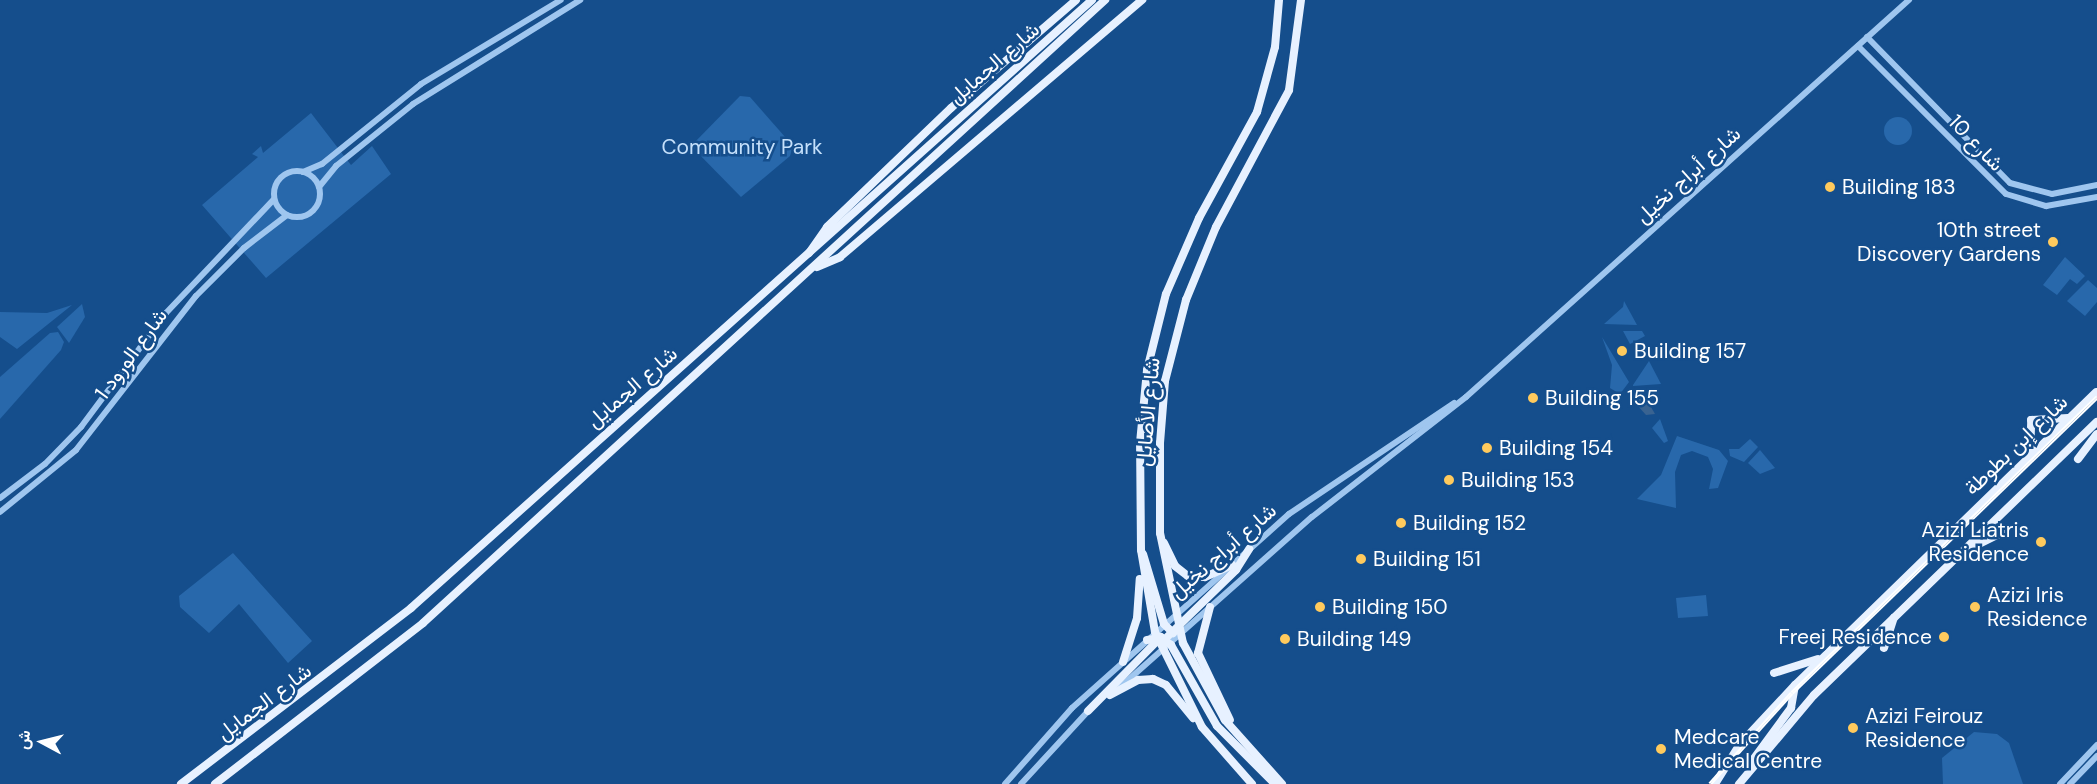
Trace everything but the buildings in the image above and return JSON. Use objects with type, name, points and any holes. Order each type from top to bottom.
[{"type":"main road","points":[[808,257],[827,227],[951,108],[1076,0]]},
{"type":"main road","name":"شارع الجمايل","points":[[214,784],[423,622],[816,268],[979,106],[1092,0]]},
{"type":"main road","name":"شارع الجمايل","points":[[181,784],[411,608],[979,106],[1105,0]]},
{"type":"main road","points":[[816,268],[840,257],[1142,0]]},
{"type":"main road","name":"شارع الأصايل","points":[[1252,784],[1202,727],[1161,640],[1141,550],[1140,443],[1155,332],[1185,246],[1257,112],[1279,11],[1277,0]]},
{"type":"main road","name":"شارع الأصايل","points":[[1282,784],[1238,738],[1214,704],[1180,634],[1174,615],[1160,533],[1161,412],[1174,337],[1203,255],[1289,90],[1301,0]]},
{"type":"main road","name":"شارع إبن بطوطة","points":[[1715,784],[1740,744],[1795,684],[2096,392]]},
{"type":"main road","points":[[2030,456],[2031,420],[2070,417]]},
{"type":"main road","name":"شارع إبن بطوطة","points":[[1741,781],[1814,695],[2097,422]]},
{"type":"main road","points":[[2078,459],[2097,434]]},
{"type":"main road","points":[[1962,553],[2005,531]]},
{"type":"main road","points":[[1160,533],[1175,566],[1188,576],[1205,577],[1232,565]]},
{"type":"main road","points":[[1167,628],[1177,624],[1236,570],[1249,549]]},
{"type":"main road","points":[[1141,550],[1167,628],[1180,634]]},
{"type":"main road","points":[[1123,662],[1137,618],[1141,550]]},
{"type":"main road","points":[[1210,607],[1198,653],[1238,738]]},
{"type":"main road","points":[[1884,648],[1897,614]]},
{"type":"main road","points":[[1088,711],[1161,640],[1174,615]]},
{"type":"main road","points":[[1147,640],[1161,640]]},
{"type":"main road","points":[[1161,640],[1217,726],[1275,784]]},
{"type":"main road","points":[[1774,673],[1802,668],[1831,650]]},
{"type":"main road","points":[[1110,695],[1138,680],[1160,681],[1202,727]]},
{"type":"main road","points":[[1741,781],[1791,708],[1795,684]]},
{"type":"street","name":"شارع الورود 1","points":[[0,498],[45,464],[81,427],[171,307],[274,199],[282,177],[322,164],[421,84],[561,0]]},
{"type":"street","name":"شارع الورود 1","points":[[0,512],[76,450],[196,296],[287,215],[313,211],[319,187],[336,166],[404,110],[580,0]]},
{"type":"street","name":"شارع أبراج نخيل","points":[[1022,784],[1088,711],[1110,695],[1161,640],[1180,634],[1299,527],[1430,429],[1909,0]]},
{"type":"street","name":"شارع 10","points":[[1867,37],[1917,91],[2010,183],[2052,194],[2097,185]]},
{"type":"street","name":"شارع 10","points":[[1858,46],[2006,194],[2046,206],[2097,197]]},
{"type":"street","points":[[1903,92],[1905,85],[1917,91]]},
{"type":"street","points":[[303,172],[319,187]]},
{"type":"street","points":[[274,199],[287,215]]},
{"type":"street","name":"شارع أبراج نخيل","points":[[1174,615],[1309,499],[1415,432],[1490,375]]},
{"type":"street","points":[[1005,784],[1060,719],[1147,640]]},
{"type":"street","points":[[2060,784],[2097,744]]},
{"type":"street","points":[[2070,784],[2097,756]]},
{"type":"green space","name":"Community Park","points":[[740,96],[750,97],[793,146],[790,156],[741,197],[691,146]]},
{"type":"green space","points":[[311,113],[351,165],[372,146],[391,174],[266,278],[202,205],[258,157],[252,154],[261,146],[263,153]]},
{"type":"green space","points":[[1898,117],[1908,121],[1912,131],[1908,141],[1898,145],[1888,141],[1884,131],[1888,121]]},
{"type":"green space","points":[[2065,257],[2085,276],[2077,284],[2070,279],[2057,295],[2043,285]]},
{"type":"green space","points":[[2088,280],[2097,288],[2097,302],[2085,316],[2067,301]]},
{"type":"green space","points":[[1624,301],[1637,325],[1604,324],[1623,307]]},
{"type":"green space","points":[[82,304],[85,317],[69,343],[57,327]]},
{"type":"green space","points":[[72,305],[17,349],[0,337],[0,312],[47,313]]},
{"type":"green space","points":[[1623,331],[1642,331],[1645,336],[1630,344]]},
{"type":"green space","points":[[58,332],[64,342],[61,350],[0,419],[0,377],[50,333]]},
{"type":"green space","points":[[1602,337],[1629,382],[1620,394],[1610,388],[1612,365]]},
{"type":"green space","points":[[1649,361],[1661,384],[1633,386],[1633,385]]},
{"type":"green space","points":[[1660,419],[1668,441],[1664,443],[1652,428]]},
{"type":"green space","points":[[1677,436],[1719,450],[1728,461],[1718,488],[1709,489],[1713,469],[1708,457],[1692,451],[1681,455],[1675,472],[1676,508],[1637,499],[1661,475]]},
{"type":"green space","points":[[1750,439],[1758,447],[1744,462],[1730,456],[1729,449],[1739,449]]},
{"type":"green space","points":[[1760,450],[1775,468],[1760,474],[1748,463]]},
{"type":"green space","points":[[233,553],[312,641],[288,663],[239,604],[209,633],[180,607],[179,596]]},
{"type":"green space","points":[[1706,595],[1708,616],[1678,618],[1676,598]]},
{"type":"green space","points":[[1974,732],[1997,734],[2009,743],[2023,784],[1943,784],[1942,758]]},
{"type":"shaded area","points":[[1639,399],[1647,400],[1655,414],[1646,415],[1637,405]]},
{"type":"railway","points":[[1710,784],[1792,693],[2097,397]]},
{"type":"place","name":"Building 183","points":[[1830,187]]},
{"type":"place","name":"10th street Discovery Gardens","points":[[2053,242]]},
{"type":"place","name":"Building 157","points":[[1622,351]]},
{"type":"place","name":"Building 155","points":[[1533,398]]},
{"type":"place","name":"Building 154","points":[[1487,448]]},
{"type":"place","name":"Building 153","points":[[1449,480]]},
{"type":"place","name":"Building 152","points":[[1401,523]]},
{"type":"place","name":"Azizi Liatris Residence","points":[[2041,542]]},
{"type":"place","name":"Building 151","points":[[1361,559]]},
{"type":"place","name":"Building 150","points":[[1320,607]]},
{"type":"place","name":"Azizi Iris Residence","points":[[1975,607]]},
{"type":"place","name":"Freej Residence","points":[[1944,637]]},
{"type":"place","name":"Building 149","points":[[1285,639]]},
{"type":"place","name":"Azizi Feirouz Residence","points":[[1853,728]]},
{"type":"place","name":"Medcare Medical Centre","points":[[1661,749]]}]
